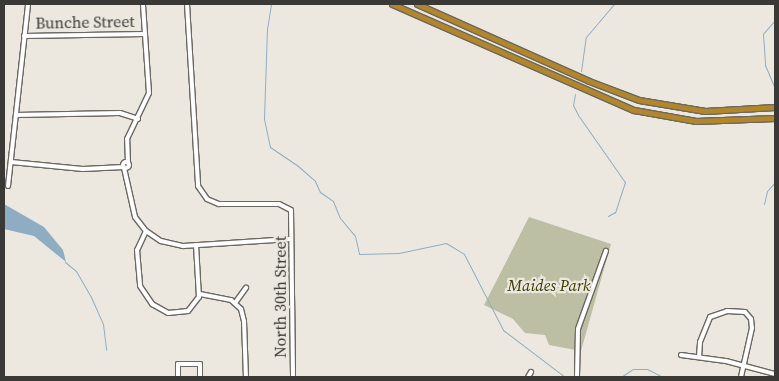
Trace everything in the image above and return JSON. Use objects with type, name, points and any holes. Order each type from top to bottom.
[{"type":"highway","points":[[392,4],[634,110],[709,122],[775,118]]},
{"type":"highway","points":[[418,4],[581,78],[639,100],[705,111],[775,107]]},
{"type":"street","points":[[8,186],[28,4]]},
{"type":"street","points":[[143,4],[149,93],[128,139],[125,165],[133,212],[146,231],[170,244],[196,245],[292,239]]},
{"type":"street","name":"North 30th Street","points":[[187,4],[198,186],[207,199],[220,204],[279,204],[289,206],[292,239],[293,377]]},
{"type":"street","name":"Bunche Street","points":[[24,36],[145,34]]},
{"type":"street","points":[[16,115],[120,113],[138,119]]},
{"type":"street","points":[[11,162],[83,169],[125,165]]},
{"type":"street","points":[[146,231],[140,240],[137,258],[140,286],[148,300],[164,312],[181,314],[194,306],[200,294],[196,245]]},
{"type":"street","points":[[577,377],[578,329],[606,251]]},
{"type":"street","points":[[235,303],[246,288]]},
{"type":"street","points":[[200,294],[235,303],[244,317],[246,377]]},
{"type":"street","points":[[699,358],[700,342],[710,317],[719,312],[740,311],[746,313],[752,324],[741,377]]},
{"type":"street","points":[[681,355],[744,365],[775,374]]},
{"type":"street","points":[[178,377],[178,364],[200,364],[200,377]]},
{"type":"street","points":[[528,377],[531,372]]},
{"type":"green space","name":"Maides Park","points":[[529,217],[611,244],[581,351],[549,345],[545,335],[525,333],[513,319],[484,305]]},
{"type":"water","points":[[4,204],[44,227],[63,250],[66,262],[34,236],[4,229]]},
{"type":"waterway","points":[[271,4],[267,28],[264,119],[270,147],[298,166],[315,181],[320,192],[333,201],[340,218],[355,236],[359,254],[399,253],[446,243],[464,254],[503,330],[565,377]]},
{"type":"waterway","points":[[581,71],[586,37],[614,4]]},
{"type":"waterway","points":[[775,20],[763,34],[765,65],[775,88]]},
{"type":"waterway","points":[[575,94],[573,105],[578,115],[625,182],[615,212],[608,216]]},
{"type":"waterway","points":[[764,204],[767,191],[775,182]]},
{"type":"waterway","points":[[65,262],[76,271],[91,297],[103,324],[106,350]]},
{"type":"waterway","points":[[621,377],[633,369],[647,369],[663,377]]}]
